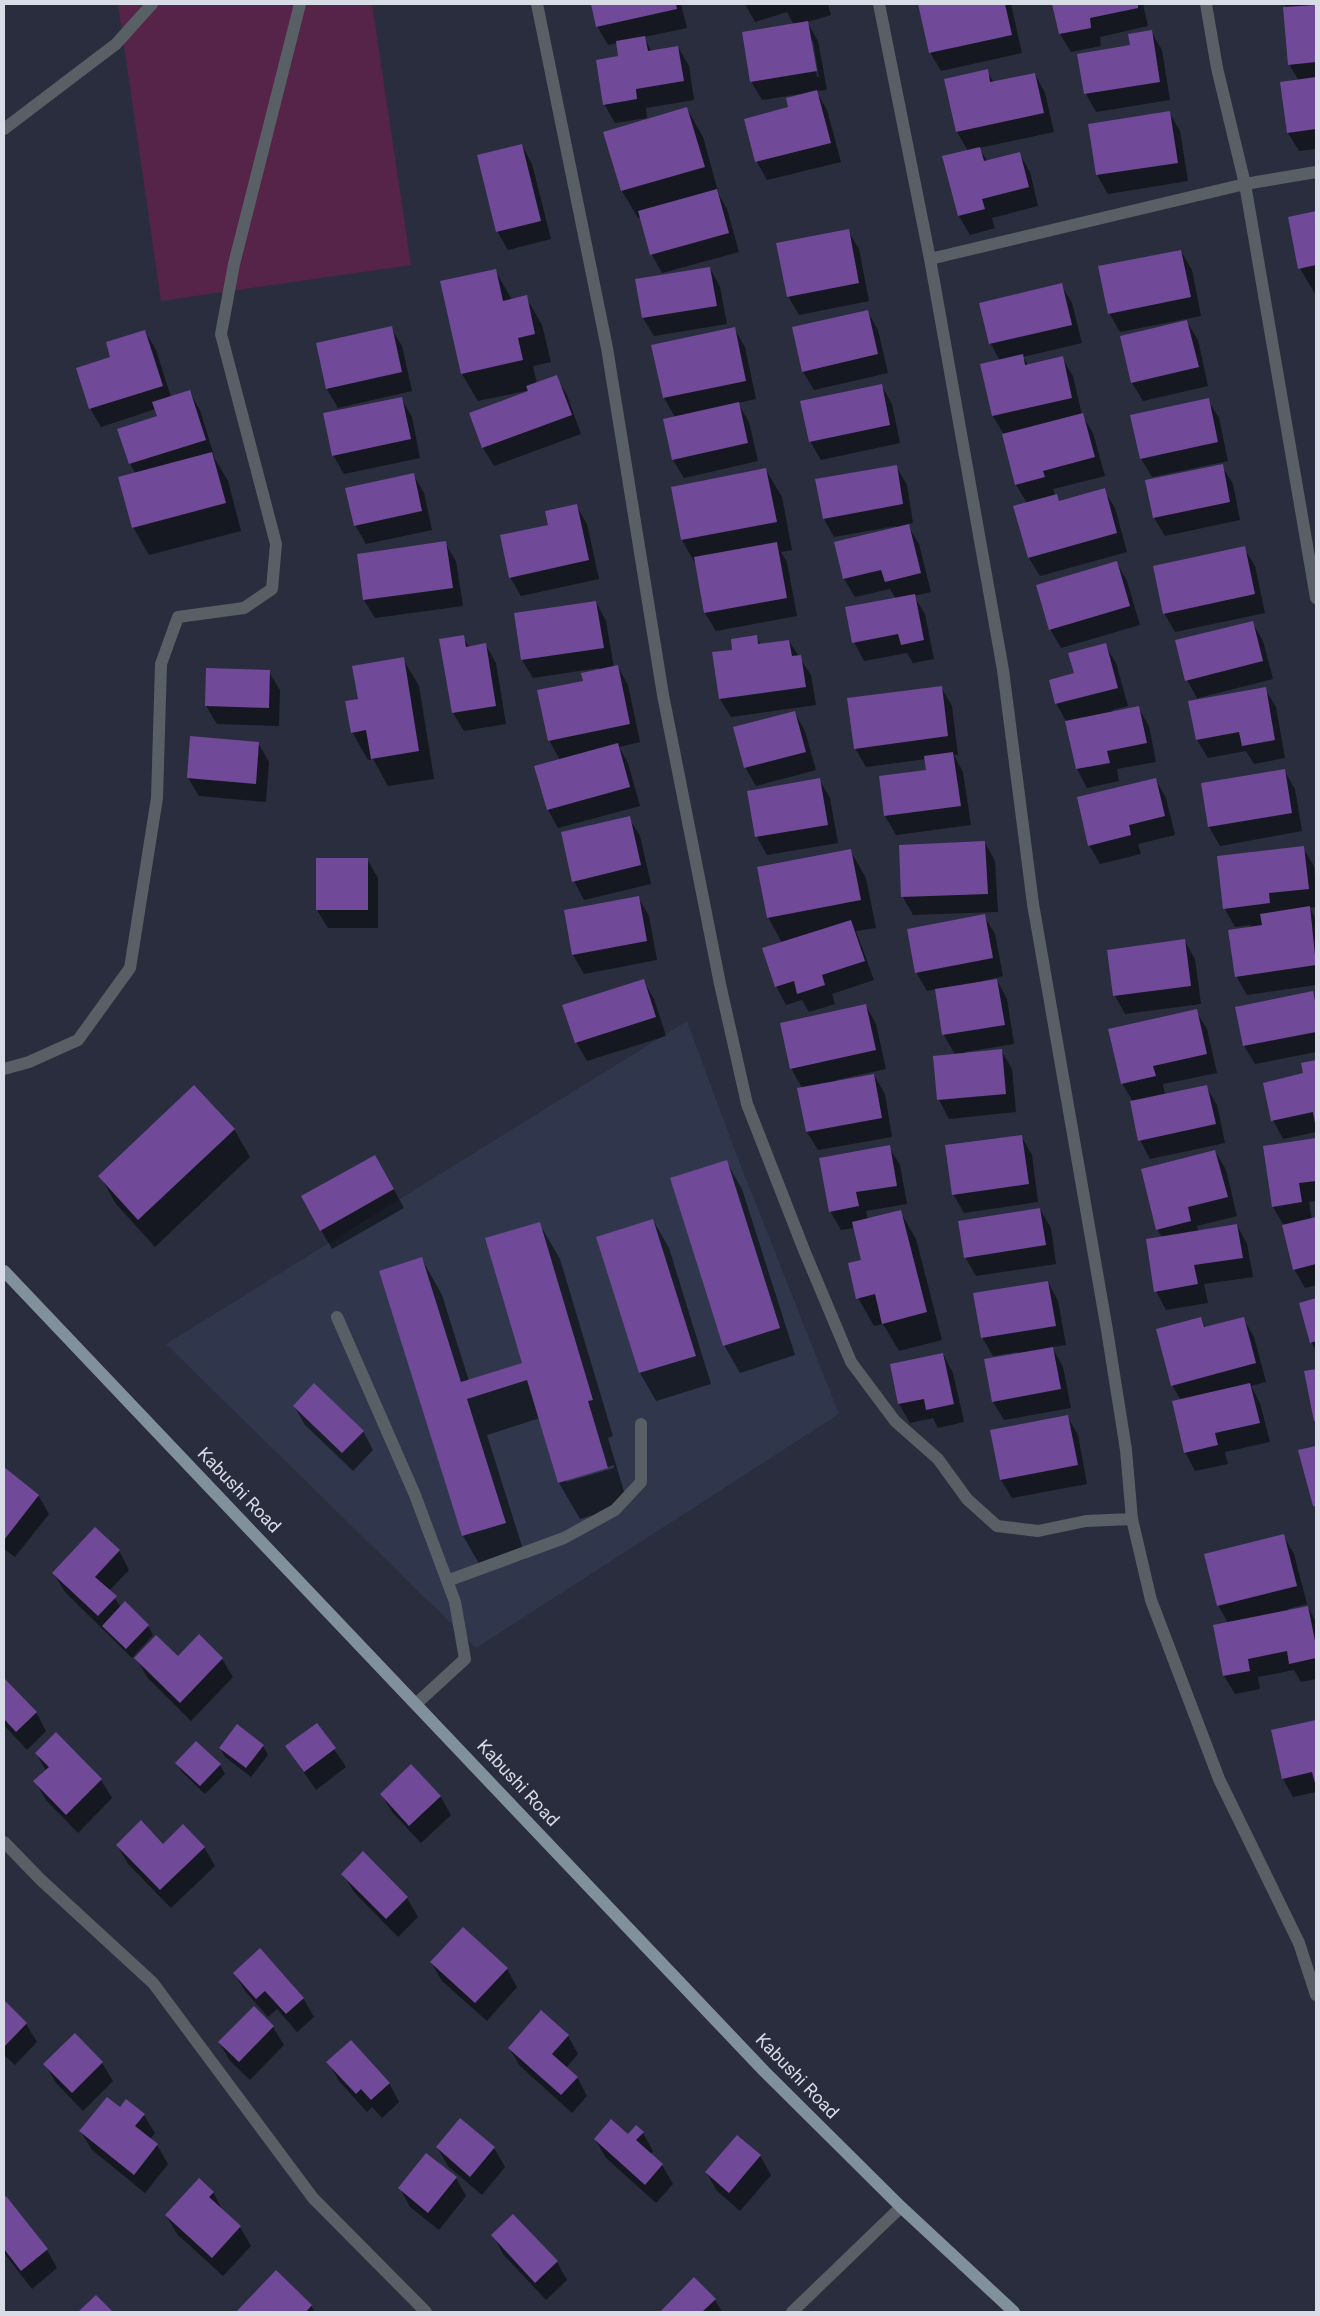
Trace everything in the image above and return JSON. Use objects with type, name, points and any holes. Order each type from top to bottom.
[{"type":"main road","name":"Kabushi Road","points":[[4,1271],[758,2063],[901,2207],[1014,2312]]},
{"type":"street","points":[[4,129],[116,44],[152,4]]},
{"type":"street","points":[[4,1069],[29,1062],[78,1040],[130,968],[157,798],[161,664],[178,617],[244,608],[272,589],[276,544],[221,334],[234,264],[300,4]]},
{"type":"street","points":[[537,4],[607,348],[663,695],[720,984],[747,1104],[801,1241],[852,1362],[895,1421],[938,1459],[967,1500],[997,1526],[1038,1531],[1086,1521],[1132,1519]]},
{"type":"street","points":[[879,4],[930,259],[1003,670],[1033,904],[1126,1450],[1132,1519],[1151,1600],[1219,1779],[1299,1943],[1316,1995]]},
{"type":"street","points":[[1206,4],[1217,68],[1244,184],[1316,598]]},
{"type":"street","points":[[930,259],[1244,184],[1316,172]]},
{"type":"street","points":[[337,1316],[415,1495],[455,1602],[465,1659],[417,1703]]},
{"type":"street","points":[[447,1581],[564,1538],[615,1510],[641,1482],[641,1424]]},
{"type":"street","points":[[4,1842],[41,1880],[153,1983],[313,2198],[426,2312]]},
{"type":"street","points":[[792,2312],[901,2207]]},
{"type":"shaded area","points":[[118,4],[372,4],[411,265],[161,301]]},
{"type":"shaded area","points":[[687,1021],[737,1156],[839,1414],[476,1648],[166,1344]]},
{"type":"building","points":[[591,4],[676,4],[677,9],[596,27]]},
{"type":"building","points":[[918,4],[1005,4],[1012,35],[929,53]]},
{"type":"building","points":[[1052,4],[1138,4],[1138,8],[1090,18],[1091,28],[1059,34]]},
{"type":"building","points":[[1316,5],[1316,62],[1288,65],[1283,7]]},
{"type":"building","points":[[808,21],[817,71],[750,82],[742,32]]},
{"type":"building","points":[[1152,30],[1160,82],[1084,94],[1077,54],[1130,45],[1128,34]]},
{"type":"building","points":[[645,36],[648,51],[678,46],[684,81],[636,89],[637,99],[603,105],[596,60],[618,56],[616,41]]},
{"type":"building","points":[[988,69],[990,82],[1035,73],[1044,113],[956,132],[944,79]]},
{"type":"building","points":[[1316,77],[1316,129],[1287,133],[1280,82]]},
{"type":"building","points":[[817,90],[831,143],[755,162],[744,119],[788,107],[786,98]]},
{"type":"building","points":[[687,107],[705,167],[621,191],[603,132]]},
{"type":"building","points":[[1170,111],[1178,163],[1096,175],[1088,124]]},
{"type":"building","points":[[522,144],[541,221],[496,232],[477,155]]},
{"type":"building","points":[[980,147],[984,161],[1020,152],[1029,187],[982,199],[985,209],[958,216],[942,156]]},
{"type":"building","points":[[717,189],[729,233],[650,255],[638,211]]},
{"type":"building","points":[[1316,211],[1316,265],[1298,269],[1288,217]]},
{"type":"building","points":[[849,229],[859,283],[787,297],[776,243]]},
{"type":"building","points":[[1181,250],[1191,297],[1108,314],[1098,266]]},
{"type":"building","points":[[710,267],[717,306],[642,318],[635,279]]},
{"type":"building","points":[[496,269],[503,301],[527,295],[535,334],[518,338],[523,360],[461,374],[440,281]]},
{"type":"building","points":[[1062,283],[1072,325],[989,344],[979,303]]},
{"type":"building","points":[[868,310],[878,354],[802,372],[792,327]]},
{"type":"building","points":[[1187,320],[1199,367],[1131,383],[1120,336]]},
{"type":"building","points":[[392,326],[402,372],[326,389],[316,343]]},
{"type":"building","points":[[735,327],[746,381],[663,398],[651,345]]},
{"type":"building","points":[[145,330],[163,386],[89,409],[76,368],[110,357],[106,342]]},
{"type":"building","points":[[1023,354],[1025,365],[1063,356],[1072,398],[992,416],[980,364]]},
{"type":"building","points":[[557,375],[572,415],[482,448],[469,413],[528,391],[526,386]]},
{"type":"building","points":[[882,384],[890,425],[809,442],[800,401]]},
{"type":"building","points":[[190,390],[206,440],[129,464],[117,429],[157,416],[152,402]]},
{"type":"building","points":[[402,397],[411,439],[332,456],[323,413]]},
{"type":"building","points":[[1209,398],[1218,442],[1140,459],[1130,415]]},
{"type":"building","points":[[739,402],[748,443],[672,460],[663,419]]},
{"type":"building","points":[[1083,413],[1095,457],[1043,471],[1045,477],[1015,485],[1002,434]]},
{"type":"building","points":[[212,452],[226,503],[132,528],[118,477]]},
{"type":"building","points":[[1223,464],[1230,502],[1153,518],[1145,480]]},
{"type":"building","points":[[897,465],[903,504],[823,519],[815,479]]},
{"type":"building","points":[[766,468],[777,522],[681,540],[671,487]]},
{"type":"building","points":[[414,473],[422,511],[354,526],[345,488]]},
{"type":"building","points":[[1105,488],[1117,533],[1028,558],[1013,506],[1057,494],[1059,501]]},
{"type":"building","points":[[577,504],[589,560],[509,578],[500,535],[548,525],[545,511]]},
{"type":"building","points":[[909,524],[921,573],[885,582],[881,570],[843,579],[834,542]]},
{"type":"building","points":[[446,541],[453,588],[363,600],[357,554]]},
{"type":"building","points":[[777,542],[787,598],[704,613],[694,557]]},
{"type":"building","points":[[1245,546],[1255,594],[1163,614],[1153,566]]},
{"type":"building","points":[[1117,561],[1130,606],[1049,630],[1036,585]]},
{"type":"building","points":[[915,594],[924,640],[901,645],[898,634],[852,643],[845,607]]},
{"type":"building","points":[[596,601],[604,648],[521,660],[514,613]]},
{"type":"building","points":[[1253,621],[1263,661],[1185,681],[1175,640]]},
{"type":"building","points":[[464,635],[466,647],[486,643],[496,706],[452,713],[439,639]]},
{"type":"building","points":[[757,635],[758,644],[789,640],[792,656],[801,655],[806,687],[719,699],[712,652],[732,650],[731,639]]},
{"type":"building","points":[[1106,643],[1118,688],[1055,704],[1049,680],[1074,673],[1068,653]]},
{"type":"building","points":[[404,657],[419,751],[371,759],[366,730],[351,733],[345,701],[358,699],[352,666]]},
{"type":"building","points":[[618,665],[630,724],[548,741],[537,690],[583,681],[581,673]]},
{"type":"building","points":[[206,668],[270,670],[269,708],[205,706]]},
{"type":"building","points":[[942,686],[948,736],[854,749],[847,698]]},
{"type":"building","points":[[1266,687],[1275,740],[1242,746],[1239,732],[1196,740],[1188,701]]},
{"type":"building","points":[[1139,706],[1147,743],[1107,751],[1110,763],[1076,769],[1065,721]]},
{"type":"building","points":[[795,711],[806,752],[744,768],[733,727]]},
{"type":"building","points":[[190,736],[259,742],[256,784],[187,778]]},
{"type":"building","points":[[618,743],[630,787],[547,810],[534,766]]},
{"type":"building","points":[[953,752],[961,806],[884,816],[879,776],[926,770],[924,756]]},
{"type":"building","points":[[1285,769],[1292,813],[1208,827],[1201,783]]},
{"type":"building","points":[[820,778],[828,825],[755,837],[747,791]]},
{"type":"building","points":[[1156,778],[1165,816],[1129,825],[1131,835],[1088,846],[1077,797]]},
{"type":"building","points":[[630,816],[641,865],[572,882],[561,832]]},
{"type":"building","points":[[985,841],[988,894],[901,897],[899,845]]},
{"type":"building","points":[[1304,846],[1309,889],[1269,893],[1270,903],[1223,909],[1217,856]]},
{"type":"building","points":[[851,849],[861,900],[767,918],[757,867]]},
{"type":"building","points":[[316,858],[368,858],[368,910],[316,910]]},
{"type":"building","points":[[639,896],[647,941],[572,955],[564,910]]},
{"type":"building","points":[[1310,906],[1316,965],[1235,977],[1228,930],[1262,925],[1260,914]]},
{"type":"building","points":[[985,914],[993,958],[915,973],[907,929]]},
{"type":"building","points":[[851,920],[865,961],[822,975],[825,985],[797,994],[794,981],[775,987],[762,948]]},
{"type":"building","points":[[1185,939],[1191,986],[1113,996],[1107,950]]},
{"type":"building","points":[[644,979],[656,1017],[575,1043],[562,1005]]},
{"type":"building","points":[[997,979],[1005,1025],[942,1035],[935,989]]},
{"type":"building","points":[[1313,991],[1316,1005],[1316,1032],[1243,1046],[1235,1007]]},
{"type":"building","points":[[866,1004],[876,1050],[790,1069],[780,1023]]},
{"type":"building","points":[[1197,1009],[1207,1054],[1153,1066],[1156,1076],[1121,1084],[1108,1029]]},
{"type":"building","points":[[1002,1049],[1006,1094],[937,1100],[933,1056]]},
{"type":"building","points":[[1316,1060],[1316,1123],[1313,1112],[1271,1121],[1263,1083],[1303,1073],[1301,1063]]},
{"type":"building","points":[[874,1074],[882,1118],[806,1132],[797,1088]]},
{"type":"building","points":[[194,1085],[235,1129],[138,1220],[98,1176]]},
{"type":"building","points":[[1207,1085],[1216,1124],[1138,1141],[1130,1101]]},
{"type":"building","points":[[1022,1135],[1029,1184],[952,1195],[945,1145]]},
{"type":"building","points":[[1316,1138],[1316,1181],[1299,1183],[1302,1202],[1272,1207],[1263,1146]]},
{"type":"building","points":[[890,1145],[897,1186],[856,1192],[859,1206],[829,1212],[819,1158]]},
{"type":"building","points":[[1215,1150],[1228,1197],[1188,1207],[1191,1221],[1156,1230],[1141,1169]]},
{"type":"building","points":[[375,1155],[394,1189],[320,1231],[301,1196]]},
{"type":"building","points":[[727,1160],[780,1328],[723,1346],[670,1178]]},
{"type":"building","points":[[1040,1208],[1046,1245],[964,1258],[958,1221]]},
{"type":"building","points":[[901,1210],[927,1312],[882,1324],[875,1294],[856,1299],[848,1263],[861,1260],[852,1222]]},
{"type":"building","points":[[1316,1217],[1316,1264],[1293,1270],[1282,1225]]},
{"type":"building","points":[[653,1219],[696,1356],[639,1373],[596,1237]]},
{"type":"building","points":[[540,1222],[593,1400],[588,1401],[608,1468],[558,1483],[527,1380],[467,1399],[506,1523],[462,1536],[379,1271],[422,1257],[461,1382],[522,1363],[485,1238]]},
{"type":"building","points":[[1237,1224],[1243,1258],[1194,1265],[1198,1284],[1154,1292],[1146,1239]]},
{"type":"building","points":[[1048,1281],[1056,1326],[981,1338],[973,1293]]},
{"type":"building","points":[[1316,1298],[1316,1341],[1310,1343],[1299,1303]]},
{"type":"building","points":[[1201,1317],[1204,1327],[1244,1317],[1256,1363],[1171,1386],[1156,1329]]},
{"type":"building","points":[[1053,1347],[1061,1389],[992,1402],[984,1359]]},
{"type":"building","points":[[943,1353],[954,1404],[926,1410],[924,1399],[898,1404],[890,1364]]},
{"type":"building","points":[[1316,1369],[1316,1421],[1314,1421],[1304,1371]]},
{"type":"building","points":[[314,1383],[364,1431],[342,1453],[293,1406]]},
{"type":"building","points":[[1250,1383],[1260,1423],[1215,1433],[1218,1445],[1184,1453],[1172,1401]]},
{"type":"building","points":[[1068,1415],[1078,1465],[1000,1480],[990,1430]]},
{"type":"building","points":[[1316,1446],[1316,1506],[1313,1506],[1298,1450]]},
{"type":"building","points":[[4,1467],[39,1495],[4,1540]]},
{"type":"building","points":[[95,1527],[120,1550],[95,1577],[117,1596],[98,1616],[52,1573]]},
{"type":"building","points":[[1284,1534],[1297,1586],[1217,1606],[1204,1554]]},
{"type":"building","points":[[125,1601],[149,1625],[126,1649],[102,1626]]},
{"type":"building","points":[[1308,1606],[1316,1646],[1316,1658],[1289,1664],[1287,1651],[1248,1659],[1250,1671],[1223,1676],[1213,1625]]},
{"type":"building","points":[[199,1634],[223,1658],[180,1703],[134,1658],[156,1635],[178,1656]]},
{"type":"building","points":[[4,1678],[37,1712],[16,1732],[4,1719]]},
{"type":"building","points":[[1316,1720],[1316,1787],[1312,1772],[1282,1779],[1271,1730]]},
{"type":"building","points":[[317,1723],[336,1748],[304,1772],[285,1746]]},
{"type":"building","points":[[237,1724],[264,1745],[246,1768],[219,1748]]},
{"type":"building","points":[[56,1732],[102,1779],[66,1815],[33,1781],[49,1767],[35,1753]]},
{"type":"building","points":[[196,1741],[221,1764],[200,1786],[175,1763]]},
{"type":"building","points":[[411,1764],[441,1796],[409,1826],[380,1794]]},
{"type":"building","points":[[141,1820],[163,1844],[183,1824],[205,1847],[160,1890],[116,1845]]},
{"type":"building","points":[[363,1851],[408,1897],[386,1919],[341,1874]]},
{"type":"building","points":[[463,1927],[508,1968],[475,2003],[430,1962]]},
{"type":"building","points":[[260,1948],[304,1998],[286,2014],[265,1991],[256,1999],[233,1973]]},
{"type":"building","points":[[4,2000],[27,2023],[4,2047]]},
{"type":"building","points":[[254,2006],[274,2026],[239,2062],[218,2042]]},
{"type":"building","points":[[541,2010],[569,2035],[552,2054],[578,2077],[561,2095],[508,2048]]},
{"type":"building","points":[[75,2033],[103,2062],[72,2093],[43,2064]]},
{"type":"building","points":[[351,2040],[390,2083],[371,2100],[361,2089],[356,2094],[326,2062]]},
{"type":"building","points":[[107,2097],[120,2107],[126,2099],[145,2114],[135,2126],[158,2144],[134,2175],[79,2131]]},
{"type":"building","points":[[460,2118],[495,2147],[470,2177],[436,2147]]},
{"type":"building","points":[[611,2119],[628,2134],[636,2125],[644,2132],[636,2140],[663,2164],[645,2185],[594,2139]]},
{"type":"building","points":[[737,2135],[761,2155],[729,2193],[705,2172]]},
{"type":"building","points":[[426,2153],[457,2177],[428,2213],[398,2188]]},
{"type":"building","points":[[199,2178],[214,2192],[209,2197],[241,2226],[212,2258],[165,2215]]},
{"type":"building","points":[[6,2196],[48,2249],[21,2271],[4,2249],[4,2198]]},
{"type":"building","points":[[513,2214],[558,2261],[535,2283],[491,2235]]},
{"type":"building","points":[[276,2270],[312,2305],[306,2312],[236,2312]]},
{"type":"building","points":[[694,2277],[716,2299],[702,2312],[660,2312]]},
{"type":"building","points":[[96,2295],[113,2312],[78,2312]]}]
